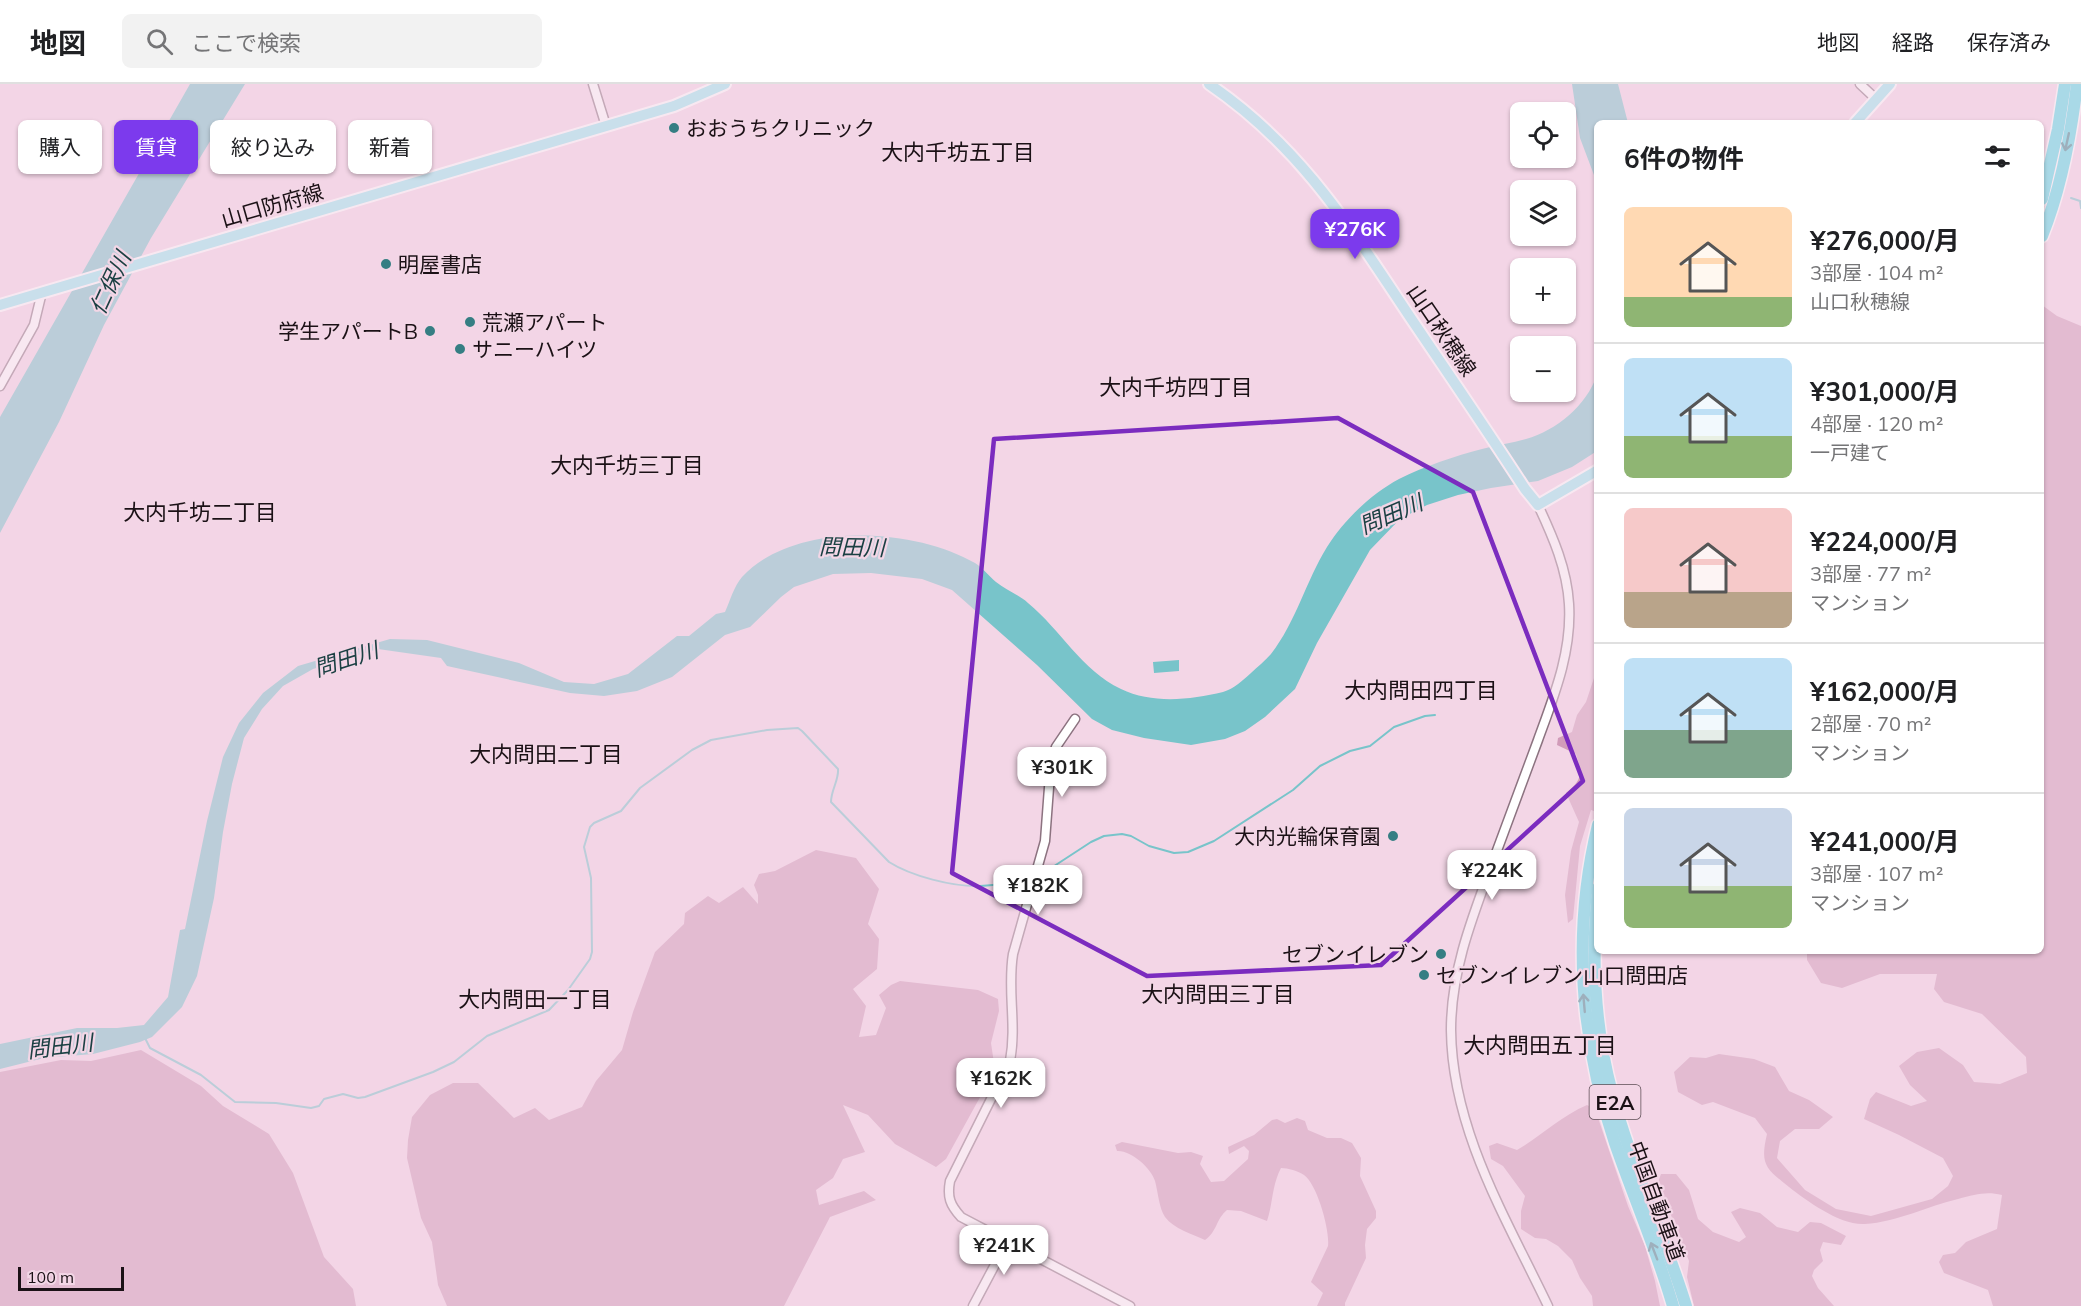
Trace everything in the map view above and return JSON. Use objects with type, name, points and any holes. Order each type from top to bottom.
[{"type":"highway","points":[[2044,189],[2058,129],[2065,84]]},
{"type":"highway","points":[[2044,230],[2070,132],[2077,84]]},
{"type":"highway","name":"中国自動車道","points":[[1594,845],[1586,886],[1582,927],[1586,1026],[1601,1097],[1614,1141],[1666,1281],[1673,1306]]},
{"type":"highway","name":"中国自動車道","points":[[1594,928],[1593,966],[1598,1024],[1612,1094],[1625,1137],[1686,1306]]},
{"type":"main road","name":"山口防府線","points":[[0,304],[674,106],[725,84]]},
{"type":"main road","name":"山口秋穂線","points":[[1209,84],[1270,132],[1322,188],[1538,505]]},
{"type":"main road","points":[[1858,120],[1890,84]]},
{"type":"main road","points":[[1538,505],[1594,472]]},
{"type":"street","points":[[593,84],[606,126]]},
{"type":"street","points":[[1860,84],[1876,99]]},
{"type":"street","points":[[0,386],[34,325],[42,292]]},
{"type":"street","points":[[1538,505],[1562,563],[1569,604],[1569,636],[1556,689],[1461,953],[1454,987],[1451,1029],[1456,1085],[1468,1135],[1548,1306]]},
{"type":"street","points":[[1075,719],[1056,747],[1051,760],[1045,841],[1013,954],[1011,977],[1014,1014],[1010,1062],[950,1181],[948,1194],[954,1209],[961,1217],[1130,1306]]},
{"type":"street","points":[[973,1306],[1007,1242]]},
{"type":"highlighted area","points":[[1338,418],[1473,492],[1583,781],[1381,965],[1147,976],[952,873],[994,439]]},
{"type":"shaded area","points":[[2044,306],[2057,316],[2081,326],[2081,1306],[1993,1306],[1988,1290],[1944,1273],[1939,1262],[1943,1255],[1955,1253],[1966,1242],[1997,1229],[2002,1195],[1990,1193],[1975,1195],[1877,1223],[1856,1224],[1846,1221],[1825,1212],[1805,1199],[1770,1170],[1766,1165],[1764,1152],[1767,1134],[1755,1118],[1713,1102],[1702,1105],[1678,1092],[1674,1072],[1690,1057],[1706,1058],[1719,1054],[1754,1059],[1775,1067],[1789,1091],[1809,1100],[1833,1117],[1819,1129],[1795,1129],[1780,1141],[1777,1158],[1805,1190],[1836,1209],[1871,1216],[1932,1199],[1948,1186],[1953,1176],[1943,1158],[1864,1119],[1870,1099],[1876,1092],[1911,1106],[1927,1101],[1910,1085],[1899,1066],[1917,1052],[1939,1048],[1963,1065],[1974,1082],[2000,1084],[2027,1073],[2026,1057],[1982,1014],[1944,1002],[1934,989],[1937,974],[1880,974],[1842,988],[1821,983],[1807,960],[1807,954],[2044,954]]},
{"type":"shaded area","points":[[1594,678],[1594,811],[1591,810],[1580,846],[1573,919],[1568,923],[1565,895],[1571,851],[1579,822],[1566,793],[1576,784],[1580,771],[1576,754],[1557,745],[1558,738],[1572,732],[1577,715],[1586,702]]},
{"type":"shaded area","points":[[816,850],[856,858],[879,889],[868,924],[879,939],[877,969],[853,989],[866,1006],[859,1037],[876,1035],[886,1008],[879,995],[900,981],[978,990],[998,999],[999,1011],[991,1043],[995,1070],[946,1159],[936,1167],[895,1144],[868,1115],[843,1105],[865,1152],[843,1159],[833,1178],[816,1190],[819,1205],[864,1191],[876,1200],[830,1217],[784,1306],[447,1306],[438,1285],[432,1242],[421,1218],[407,1158],[412,1117],[430,1095],[453,1083],[478,1083],[514,1118],[535,1108],[549,1120],[582,1107],[596,1081],[622,1050],[655,952],[684,924],[685,913],[708,896],[719,903],[743,887],[758,904],[758,895],[754,885],[759,874],[775,871]]},
{"type":"shaded area","points":[[141,1050],[201,1086],[223,1106],[269,1134],[293,1173],[324,1257],[353,1289],[356,1306],[0,1306],[0,1072],[61,1060],[91,1061]]},
{"type":"shaded area","points":[[1587,1105],[1595,1109],[1628,1206],[1645,1246],[1660,1306],[1593,1306],[1592,1296],[1572,1260],[1558,1246],[1546,1239],[1535,1238],[1521,1229],[1521,1211],[1525,1196],[1503,1166],[1491,1159],[1489,1146],[1497,1143],[1517,1150],[1568,1115]]},
{"type":"shaded area","points":[[1297,1118],[1305,1121],[1308,1130],[1327,1138],[1341,1138],[1352,1143],[1361,1158],[1360,1176],[1376,1211],[1376,1218],[1367,1229],[1366,1258],[1345,1306],[1317,1306],[1323,1293],[1311,1282],[1328,1246],[1328,1239],[1318,1197],[1304,1175],[1281,1168],[1267,1221],[1241,1211],[1227,1210],[1205,1240],[1173,1225],[1165,1217],[1153,1176],[1140,1161],[1128,1153],[1117,1151],[1115,1145],[1122,1142],[1178,1153],[1191,1152],[1203,1156],[1200,1164],[1211,1182],[1224,1181],[1248,1159],[1249,1151],[1244,1146],[1229,1154],[1228,1147],[1254,1135],[1272,1120],[1277,1119],[1285,1123]]},
{"type":"shaded area","points":[[1661,1174],[1676,1174],[1689,1190],[1698,1219],[1713,1232],[1739,1242],[1746,1237],[1731,1212],[1740,1208],[1760,1213],[1777,1227],[1798,1232],[1810,1222],[1821,1223],[1846,1236],[1841,1245],[1823,1242],[1820,1250],[1823,1261],[1814,1270],[1812,1276],[1818,1288],[1834,1306],[1694,1306],[1687,1277],[1689,1261],[1658,1182]]},
{"type":"water","points":[[190,84],[245,84],[223,120],[210,120],[210,141],[198,161],[198,120],[169,120]]},
{"type":"water","points":[[1572,84],[1618,84],[1627,120],[1594,120],[1594,175],[1580,138]]},
{"type":"water","name":"仁保川","points":[[139,174],[190,174],[151,238],[104,325],[59,422],[0,533],[0,417]]},
{"type":"water","name":"問田川","points":[[1594,382],[1594,453],[1572,467],[1538,481],[1458,495],[1427,505],[1400,519],[1370,550],[1317,643],[1295,689],[1265,717],[1245,731],[1225,739],[1191,745],[1144,738],[1112,730],[1092,719],[1037,665],[952,590],[922,579],[871,573],[833,574],[794,587],[750,627],[725,635],[672,677],[637,691],[604,696],[570,693],[447,666],[441,658],[378,649],[313,669],[283,686],[262,709],[244,738],[232,784],[214,898],[197,976],[182,1007],[152,1037],[140,1042],[93,1054],[44,1058],[0,1069],[0,1044],[77,1028],[144,1025],[168,997],[180,930],[185,929],[207,821],[223,757],[239,723],[263,693],[298,666],[390,639],[427,640],[519,663],[564,682],[594,684],[628,674],[677,636],[689,636],[716,614],[725,612],[739,581],[764,559],[792,546],[822,538],[855,536],[888,537],[920,542],[949,551],[975,563],[996,582],[1028,603],[1083,661],[1107,681],[1121,689],[1158,699],[1184,699],[1223,692],[1238,684],[1271,654],[1287,629],[1327,547],[1341,527],[1368,500],[1399,479],[1430,466],[1472,452],[1526,439],[1549,430],[1578,406]]},
{"type":"water","points":[[1179,660],[1179,671],[1154,673],[1153,662]]},
{"type":"waterway","points":[[2071,198],[2080,201],[2081,208]]},
{"type":"waterway","points":[[1045,872],[1104,836],[1122,834],[1131,836],[1149,846],[1174,853],[1188,852],[1214,841],[1293,790],[1320,766],[1350,751],[1370,746],[1394,727],[1425,716],[1435,715]]},
{"type":"waterway","points":[[145,1038],[150,1048],[201,1075],[235,1102],[276,1103],[311,1108],[319,1106],[324,1099],[343,1094],[358,1098],[365,1097],[454,1062],[487,1036],[549,1010],[568,990],[590,959],[592,952],[591,878],[584,847],[590,827],[621,811],[640,788],[692,750],[711,740],[767,730],[798,728],[838,769],[831,802],[889,862],[920,876],[957,885],[986,886],[1027,879]]},
{"type":"place","name":"おおうちクリニック","points":[[674,128]]},
{"type":"place","name":"明屋書店","points":[[386,264]]},
{"type":"place","name":"荒瀬アパート","points":[[470,322]]},
{"type":"place","name":"学生アパートB","points":[[430,331]]},
{"type":"place","name":"サニーハイツ","points":[[460,349]]},
{"type":"place","name":"大内光輪保育園","points":[[1393,836]]},
{"type":"place","name":"セブンイレブン","points":[[1441,954]]},
{"type":"place","name":"セブンイレブン山口問田店","points":[[1424,975]]},
{"type":"district","name":"大内千坊五丁目","points":[[958,152]]},
{"type":"district","name":"大内千坊四丁目","points":[[1176,387]]},
{"type":"district","name":"大内千坊三丁目","points":[[627,465]]},
{"type":"district","name":"大内千坊二丁目","points":[[200,512]]},
{"type":"district","name":"大内問田四丁目","points":[[1421,690]]},
{"type":"district","name":"大内問田二丁目","points":[[546,754]]},
{"type":"district","name":"大内問田三丁目","points":[[1218,994]]},
{"type":"district","name":"大内問田一丁目","points":[[535,999]]},
{"type":"district","name":"大内問田五丁目","points":[[1540,1045]]}]
